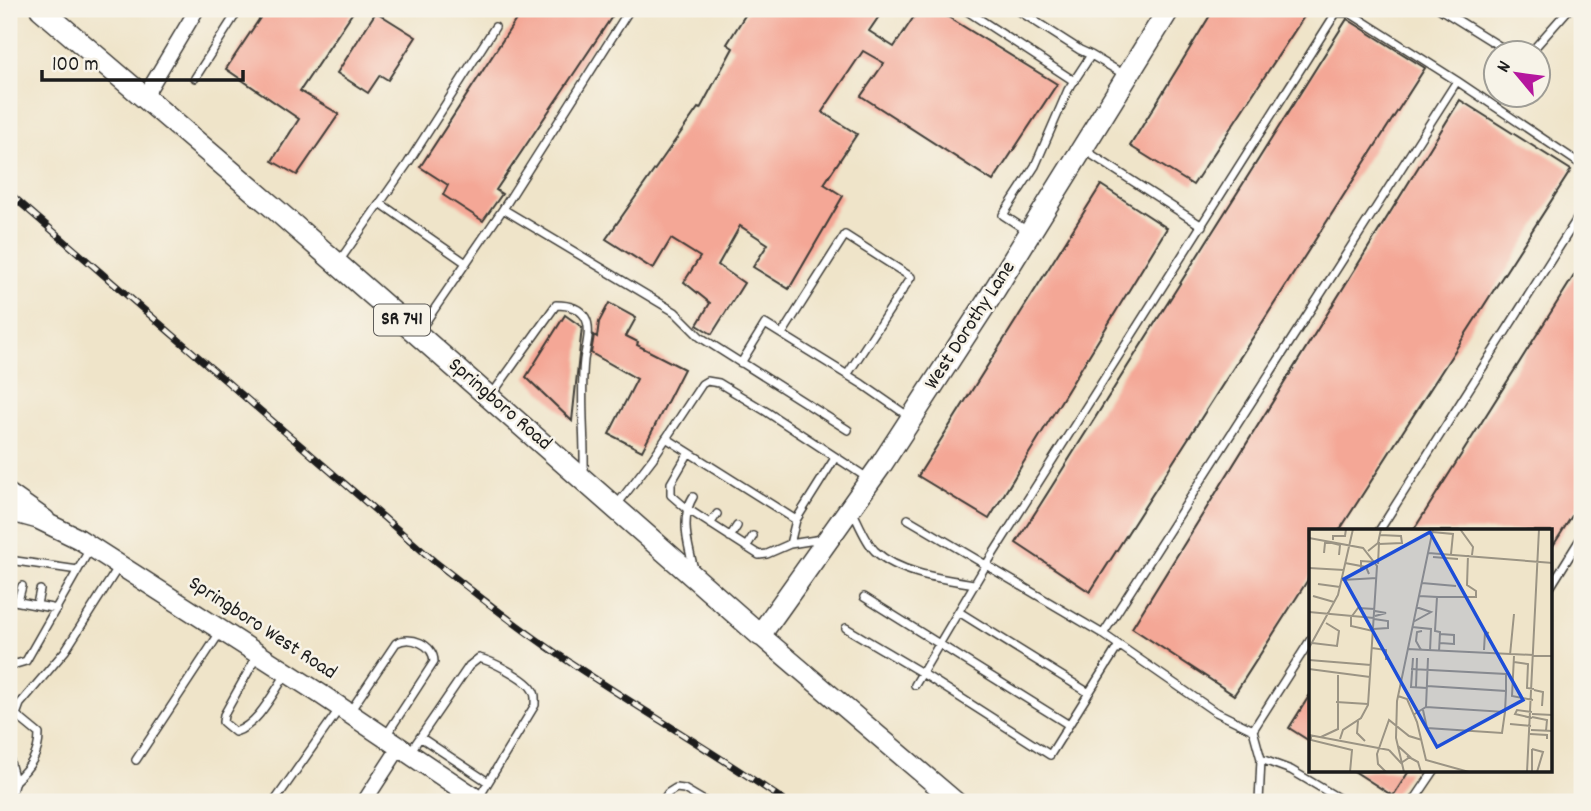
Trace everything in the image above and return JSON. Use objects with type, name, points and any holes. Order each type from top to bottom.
[{"type":"main road","name":"Springboro Road","points":[[41,9],[145,96],[760,635]]},
{"type":"main road","name":"West Dorothy Lane","points":[[760,635],[851,509],[912,418],[1169,9]]},
{"type":"street","points":[[145,96],[197,9]]},
{"type":"street","points":[[9,491],[56,526]]},
{"type":"street","name":"Springboro West Road","points":[[9,511],[56,526],[91,547],[480,801]]},
{"type":"street","name":"Springboro Road","points":[[760,635],[956,802]]},
{"type":"street","points":[[364,802],[398,747]]},
{"type":"lane","points":[[195,78],[240,9]]},
{"type":"lane","points":[[418,334],[503,209],[630,9]]},
{"type":"lane","points":[[964,9],[1074,81]]},
{"type":"lane","points":[[1016,9],[1080,50],[1128,76]]},
{"type":"lane","points":[[1440,9],[1487,38]]},
{"type":"lane","points":[[1543,38],[1569,9]]},
{"type":"lane","points":[[915,685],[986,565],[1336,13],[1350,13],[1582,165]]},
{"type":"lane","points":[[337,264],[408,163],[495,26]]},
{"type":"lane","points":[[1030,233],[1003,215],[1035,166],[1074,81],[1091,55]]},
{"type":"lane","points":[[1103,634],[1457,81]]},
{"type":"lane","points":[[1083,149],[1202,226]]},
{"type":"lane","points":[[380,204],[466,262]]},
{"type":"lane","points":[[503,209],[675,312],[700,337],[848,430]]},
{"type":"lane","points":[[1380,529],[1582,211]]},
{"type":"lane","points":[[782,334],[845,234],[911,277],[847,376]]},
{"type":"lane","points":[[490,397],[556,305],[566,305],[584,316],[588,325],[583,369],[584,479]]},
{"type":"lane","points":[[741,362],[765,324],[912,418]]},
{"type":"lane","points":[[615,506],[702,384],[707,381],[719,383],[767,412],[870,481]]},
{"type":"lane","points":[[666,438],[710,471],[756,495],[770,509],[796,520]]},
{"type":"lane","points":[[688,454],[671,483],[671,495],[686,508],[746,547],[760,555],[790,544],[830,538]]},
{"type":"lane","points":[[790,544],[796,520],[835,458]]},
{"type":"lane","points":[[751,503],[756,495]]},
{"type":"lane","points":[[693,497],[686,508],[687,537],[696,577]]},
{"type":"lane","points":[[851,509],[873,550],[891,562],[942,579],[975,584]]},
{"type":"lane","points":[[710,524],[717,514]]},
{"type":"lane","points":[[908,519],[1103,634],[1214,711],[1253,730]]},
{"type":"lane","points":[[730,537],[737,526]]},
{"type":"lane","points":[[746,547],[753,536]]},
{"type":"lane","points":[[1552,584],[1582,536]]},
{"type":"lane","points":[[9,660],[16,664],[26,661],[91,547]]},
{"type":"lane","points":[[9,560],[78,570]]},
{"type":"lane","points":[[25,572],[27,563]]},
{"type":"lane","points":[[43,576],[46,565]]},
{"type":"lane","points":[[9,802],[15,781],[9,758],[9,734],[20,704],[65,651],[120,565]]},
{"type":"lane","points":[[18,601],[22,586]]},
{"type":"lane","points":[[37,604],[40,590]]},
{"type":"lane","points":[[864,597],[1069,725]]},
{"type":"lane","points":[[9,600],[57,609]]},
{"type":"lane","points":[[959,612],[1089,693]]},
{"type":"lane","points":[[846,628],[1050,755],[1119,645]]},
{"type":"lane","points":[[135,760],[222,631]]},
{"type":"lane","points":[[274,802],[396,643],[404,638],[430,649],[434,662],[398,747]]},
{"type":"lane","points":[[1259,802],[1261,759],[1253,730],[1309,642]]},
{"type":"lane","points":[[258,654],[224,715],[223,722],[234,732],[244,729],[254,721],[287,673]]},
{"type":"lane","points":[[398,747],[420,737],[469,666],[479,658],[490,660],[530,685],[536,695],[535,705],[488,782],[480,801]]},
{"type":"lane","points":[[15,781],[30,767],[39,748],[39,734],[16,715]]},
{"type":"lane","points":[[420,737],[488,782]]},
{"type":"lane","points":[[1261,759],[1290,770],[1345,802]]},
{"type":"lane","points":[[1413,802],[1433,772]]},
{"type":"lane","points":[[662,802],[668,793],[676,788],[684,789],[706,802]]},
{"type":"building","points":[[266,9],[355,9],[300,91],[339,114],[297,175],[272,161],[299,119],[226,69]]},
{"type":"building","points":[[523,9],[617,9],[496,190],[502,194],[483,221],[443,195],[448,185],[420,167]]},
{"type":"building","points":[[749,9],[884,9],[869,31],[894,47],[919,9],[935,9],[1057,84],[993,181],[861,96],[884,63],[863,51],[822,112],[857,134],[824,184],[843,196],[789,289],[753,267],[768,244],[740,226],[718,265],[744,283],[712,334],[697,325],[710,303],[684,282],[700,257],[671,239],[653,269],[606,239],[698,108],[700,109],[733,48],[727,44]]},
{"type":"building","points":[[1214,9],[1309,9],[1193,185],[1130,146]]},
{"type":"building","points":[[376,12],[416,37],[388,80],[380,75],[368,93],[337,73]]},
{"type":"building","points":[[1347,19],[1425,68],[1090,592],[1016,543]]},
{"type":"building","points":[[1460,100],[1571,170],[1340,529],[1309,529],[1309,578],[1234,695],[1132,628]]},
{"type":"building","points":[[1101,185],[1167,228],[989,519],[918,476]]},
{"type":"building","points":[[1582,263],[1582,500],[1552,547],[1552,529],[1414,529]]},
{"type":"building","points":[[609,303],[636,318],[626,336],[638,342],[637,345],[684,369],[642,451],[609,434],[637,379],[591,353],[594,335],[597,337],[599,322]]},
{"type":"building","points":[[565,315],[582,327],[572,421],[526,377]]},
{"type":"building","points":[[1309,696],[1309,741],[1289,728]]},
{"type":"building","points":[[1356,772],[1408,772],[1393,796]]},
{"type":"railway","points":[[9,193],[434,561],[513,623],[786,802]]}]
